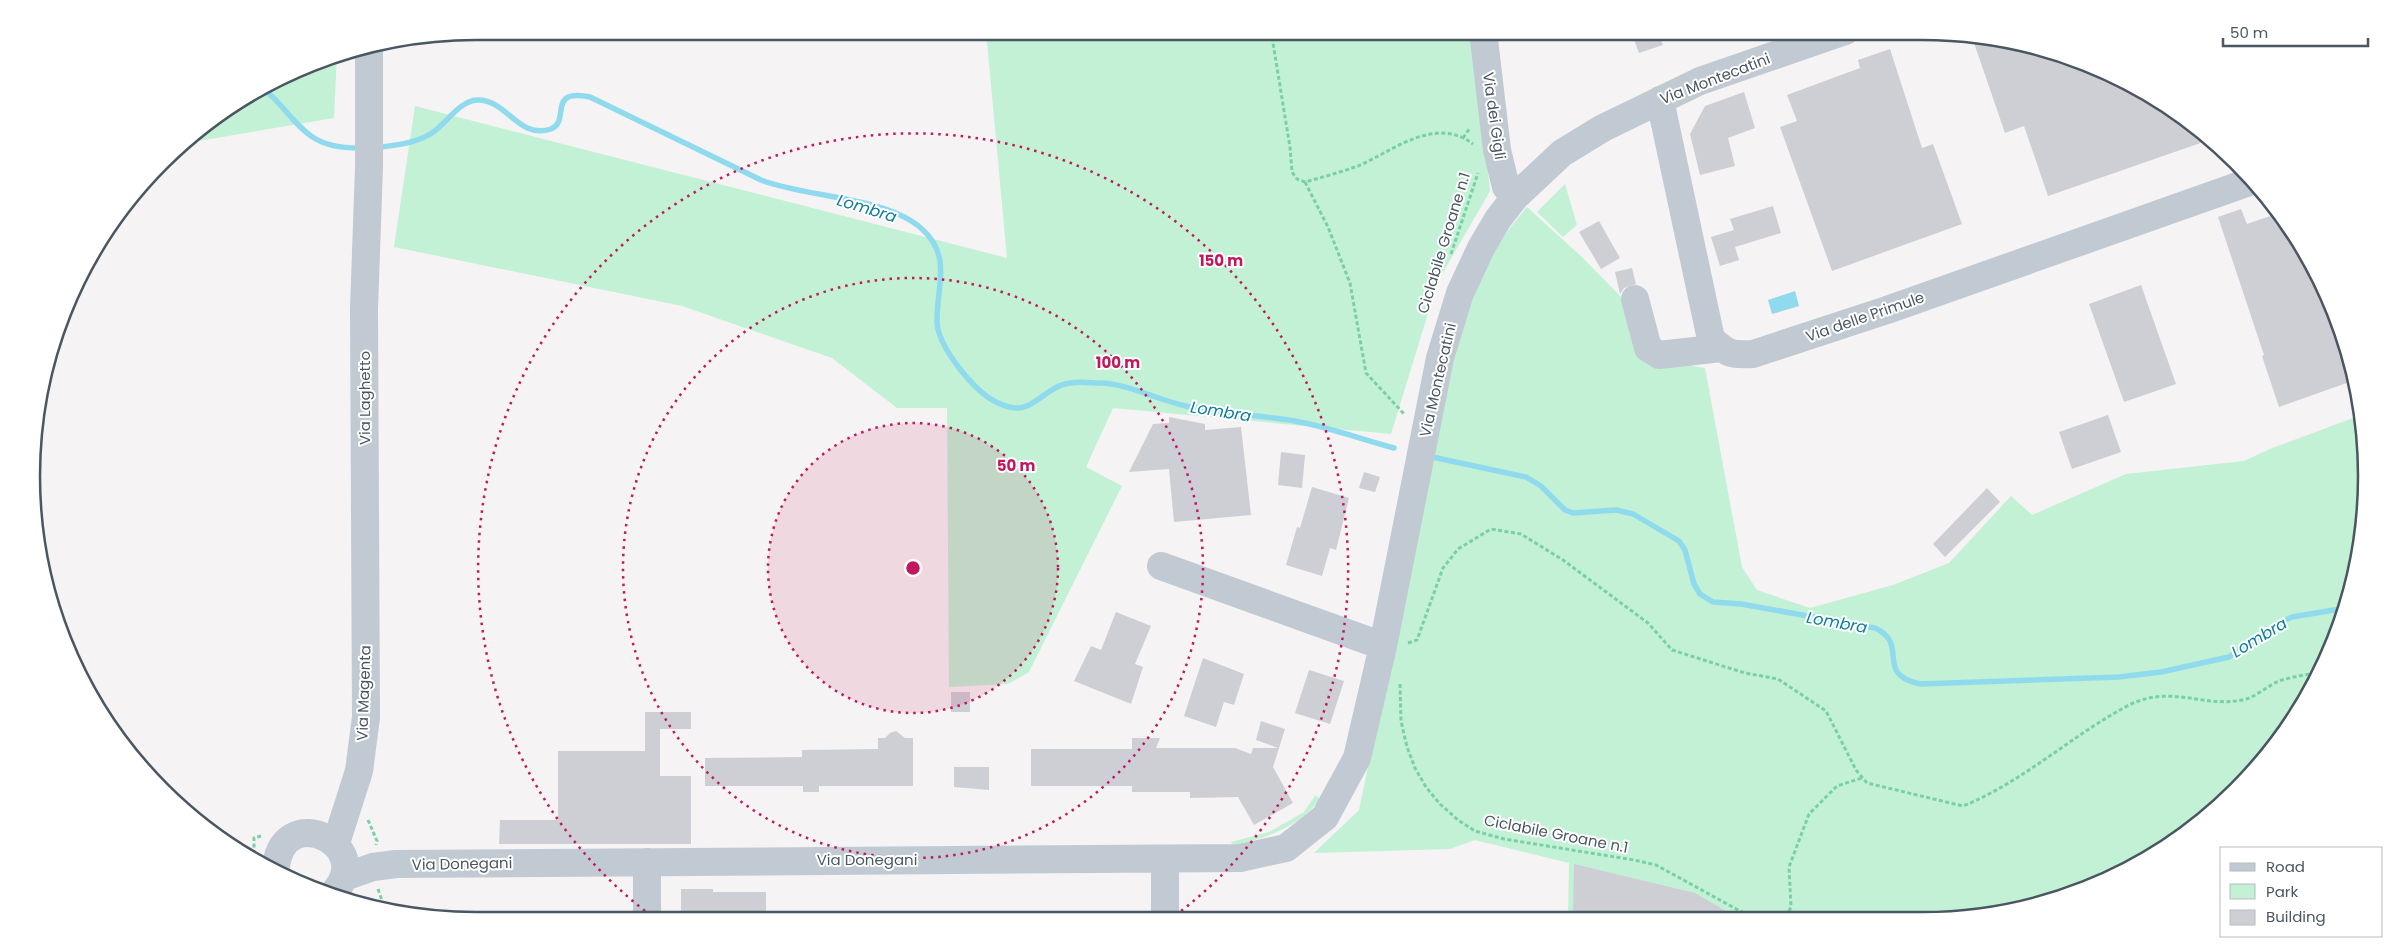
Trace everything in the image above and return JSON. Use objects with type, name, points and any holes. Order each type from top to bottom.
[{"type":"street","name":"Via dei Gigli","points":[[1484,40],[1497,150],[1506,187],[1515,197]]},
{"type":"street","name":"Via Montecatini","points":[[1325,817],[1357,758],[1398,647],[1388,619],[1440,358],[1460,293],[1481,248],[1498,219],[1515,197],[1562,153],[1603,128],[1700,81],[1819,40]]},
{"type":"street","name":"Via Laghetto","points":[[366,629],[364,309],[369,167],[369,54]]},
{"type":"street","points":[[1660,100],[1711,339],[1721,348]]},
{"type":"street","name":"Via delle Primule","points":[[1721,348],[1727,353],[1753,354],[1906,303],[2245,184]]},
{"type":"street","points":[[1635,299],[1648,348],[1659,355],[1721,348]]},
{"type":"street","points":[[1161,566],[1398,647]]},
{"type":"street","name":"Via Magenta","points":[[344,865],[345,818],[359,771],[366,717],[366,629]]},
{"type":"street","name":"Via Magenta","points":[[272,858],[290,839],[310,832],[337,808],[354,787]]},
{"type":"street","name":"Via Donegani","points":[[310,832],[325,836],[344,865],[1240,858],[1286,848],[1325,817]]},
{"type":"street","points":[[1165,859],[1165,912]]},
{"type":"street","points":[[647,862],[647,912]]},
{"type":"path","points":[[1272,40],[1290,147],[1292,172],[1297,179],[1306,182],[1358,166],[1400,144],[1435,133],[1457,135],[1472,142],[1478,150]]},
{"type":"path","name":"Ciclabile Groane n.1","points":[[1449,261],[1479,170]]},
{"type":"path","points":[[1306,182],[1328,227],[1350,283],[1366,373],[1408,419],[1410,410]]},
{"type":"path","points":[[1398,647],[1418,640],[1443,568],[1458,550],[1491,529],[1521,534],[1563,560],[1648,623],[1672,650],[1745,673],[1778,679],[1826,712],[1862,778],[1868,783],[1963,806],[2015,779],[2055,750],[2130,705],[2164,695],[2217,700],[2243,700],[2279,681],[2310,674]]},
{"type":"path","points":[[1388,619],[1402,621],[1406,625],[1398,647]]},
{"type":"path","name":"Ciclabile Groane n.1","points":[[1400,680],[1401,721],[1414,768],[1440,804],[1458,820],[1475,831],[1504,839],[1656,865],[1740,912]]},
{"type":"path","points":[[1788,912],[1791,907],[1788,867],[1809,814],[1837,786],[1862,778]]},
{"type":"path","points":[[376,884],[384,902]]},
{"type":"green space","points":[[987,40],[1474,40],[1490,191],[1438,281],[1391,434],[1113,408],[1086,467],[1122,486],[1029,672],[1008,684],[949,687],[947,408],[897,408],[832,358],[682,306],[394,247],[415,106],[1007,258]]},
{"type":"green space","points":[[337,63],[334,118],[197,141],[234,113],[258,98],[309,73]]},
{"type":"green space","points":[[1565,184],[1577,225],[1563,237],[1537,212]]},
{"type":"green space","points":[[1527,207],[1584,259],[1621,297],[1644,357],[1705,368],[1742,567],[1757,590],[1810,608],[1893,585],[1949,563],[2011,496],[2032,515],[2126,474],[2244,461],[2270,449],[2354,418],[2358,476],[2357,505],[2350,561],[2335,616],[2325,643],[2300,694],[2285,718],[2250,763],[2209,804],[2164,839],[2140,854],[2089,879],[2062,889],[2007,904],[1951,911],[1922,912],[1568,912],[1569,863],[1475,840],[1450,849],[1314,853],[1359,810],[1454,355],[1474,291],[1497,244]]},
{"type":"green space","points":[[1313,794],[1320,799],[1303,817],[1292,824],[1258,839],[1233,845],[1231,842],[1269,832],[1304,812],[1315,796]]},
{"type":"water","points":[[1795,291],[1799,306],[1772,314],[1768,300]]},
{"type":"building","points":[[1634,40],[1661,40],[1663,45],[1639,53]]},
{"type":"building","points":[[1974,43],[2007,48],[2035,55],[2089,73],[2140,98],[2164,113],[2202,142],[2048,196],[2024,126],[2005,133]]},
{"type":"building","points":[[1890,49],[1922,148],[1933,144],[1962,224],[1832,271],[1780,127],[1797,121],[1787,95],[1860,68],[1858,60]]},
{"type":"building","points":[[1744,92],[1755,128],[1728,138],[1735,166],[1700,175],[1690,134],[1705,106]]},
{"type":"building","points":[[1773,206],[1781,233],[1735,247],[1739,260],[1720,266],[1711,237],[1734,230],[1730,219]]},
{"type":"building","points":[[2241,209],[2247,224],[2271,216],[2300,258],[2325,309],[2335,336],[2348,383],[2279,407],[2262,356],[2264,355],[2218,217]]},
{"type":"building","points":[[1599,221],[1620,258],[1601,269],[1579,232]]},
{"type":"building","points":[[1632,268],[1636,284],[1624,288],[1620,294],[1615,272]]},
{"type":"building","points":[[2141,285],[2176,384],[2124,402],[2089,304]]},
{"type":"building","points":[[2108,415],[2121,452],[2072,469],[2059,432]]},
{"type":"building","points":[[1169,417],[1205,424],[1205,430],[1241,427],[1251,515],[1174,522],[1169,469],[1129,472],[1153,424],[1169,423]]},
{"type":"building","points":[[1281,452],[1305,455],[1302,488],[1278,485]]},
{"type":"building","points":[[1364,472],[1380,477],[1375,492],[1359,488]]},
{"type":"building","points":[[1312,487],[1349,498],[1336,550],[1330,548],[1322,576],[1286,565],[1297,527],[1300,528]]},
{"type":"building","points":[[1987,488],[2000,502],[1945,557],[1933,544]]},
{"type":"building","points":[[1116,612],[1151,626],[1135,664],[1143,667],[1131,704],[1074,681],[1091,646],[1101,650]]},
{"type":"building","points":[[1203,658],[1244,674],[1234,705],[1224,702],[1216,727],[1184,716]]},
{"type":"building","points":[[1309,670],[1344,681],[1330,724],[1295,713]]},
{"type":"building","points":[[951,692],[970,692],[970,712],[951,712]]},
{"type":"building","points":[[645,712],[691,712],[691,729],[660,729],[660,776],[691,776],[691,844],[499,844],[500,820],[558,820],[558,751],[645,751]]},
{"type":"building","points":[[1261,721],[1285,729],[1273,767],[1293,803],[1254,825],[1238,797],[1190,798],[1190,792],[1132,792],[1132,786],[1031,786],[1031,749],[1132,749],[1132,738],[1160,738],[1156,748],[1235,748],[1251,754],[1253,748],[1278,748],[1256,740]]},
{"type":"building","points":[[896,731],[905,738],[913,738],[913,786],[819,786],[819,792],[803,792],[803,786],[705,786],[705,758],[802,757],[802,750],[878,749],[878,738],[885,738],[890,733]]},
{"type":"building","points":[[954,767],[989,767],[989,790],[954,787]]},
{"type":"building","points":[[1574,864],[1695,893],[1728,912],[1573,912]]},
{"type":"building","points":[[681,889],[713,889],[713,892],[766,892],[766,912],[681,911]]},
{"type":"waterway","name":"Lombra","points":[[268,93],[299,126],[323,143],[333,146],[358,148]]},
{"type":"waterway","name":"Lombra","points":[[381,147],[407,143],[432,133],[464,104],[470,101],[487,101],[521,124],[530,129],[540,131],[551,129],[557,125],[564,101],[568,97],[577,95],[590,97],[761,180],[800,191],[845,199],[888,210],[906,218],[922,229],[932,240],[940,262],[941,273],[937,322],[944,344],[968,378],[996,402],[1016,408],[1023,407],[1064,384],[1075,382],[1113,384],[1200,409],[1307,424],[1394,448]]},
{"type":"waterway","name":"Lombra","points":[[1432,457],[1526,477],[1541,486],[1565,510],[1573,513],[1616,510],[1633,514],[1679,541],[1685,550],[1694,584],[1700,594],[1713,602],[1741,604],[1875,628],[1885,635],[1891,643],[1898,673],[1906,679],[1920,684],[2119,677],[2161,672],[2229,657],[2281,622],[2292,617],[2337,610]]}]
